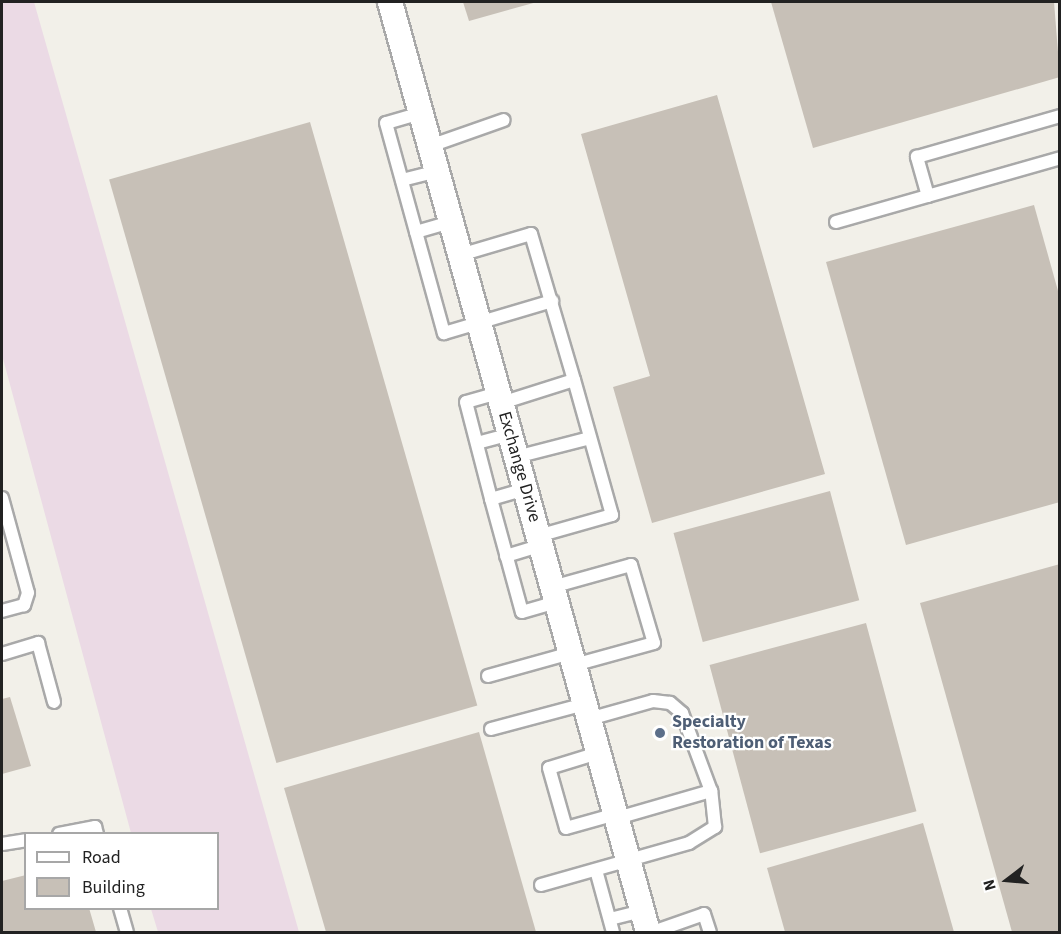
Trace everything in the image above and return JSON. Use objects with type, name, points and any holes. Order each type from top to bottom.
[{"type":"street","name":"Exchange Drive","points":[[390,2],[645,922]]},
{"type":"lane","points":[[421,113],[386,123],[444,333],[552,301]]},
{"type":"lane","points":[[928,196],[917,157],[1059,116]]},
{"type":"lane","points":[[430,146],[504,120]]},
{"type":"lane","points":[[836,222],[1059,158]]},
{"type":"lane","points":[[402,180],[437,171]]},
{"type":"lane","points":[[416,232],[451,222]]},
{"type":"lane","points":[[460,255],[531,234],[612,515],[506,556]]},
{"type":"lane","points":[[488,676],[654,643],[631,565],[554,595],[522,612],[466,402],[500,398],[574,380]]},
{"type":"lane","points":[[477,443],[513,446],[590,438]]},
{"type":"lane","points":[[491,499],[525,489]]},
{"type":"lane","points":[[2,498],[28,593],[24,604],[2,611]]},
{"type":"lane","points":[[2,654],[38,643],[54,702]]},
{"type":"lane","points":[[491,729],[652,701],[670,702],[693,732],[711,791],[715,827],[705,837],[541,885]]},
{"type":"lane","points":[[598,753],[549,768],[566,828],[711,791]]},
{"type":"lane","points":[[69,832],[95,827],[96,832]]},
{"type":"lane","points":[[2,844],[24,840]]},
{"type":"lane","points":[[596,870],[614,933]]},
{"type":"lane","points":[[120,910],[127,933]]},
{"type":"lane","points":[[653,933],[704,914],[710,933]]},
{"type":"lane","points":[[610,919],[645,922]]},
{"type":"shaded area","points":[[2,2],[34,2],[299,932],[158,932],[151,910],[219,910],[219,832],[131,832],[2,355]]},
{"type":"building","points":[[463,2],[537,2],[469,21]]},
{"type":"building","points":[[771,2],[1054,2],[1060,77],[813,148]]},
{"type":"building","points":[[717,95],[825,474],[652,523],[613,387],[650,376],[581,134]]},
{"type":"building","points":[[310,122],[477,705],[276,763],[109,180]]},
{"type":"building","points":[[1034,205],[1060,298],[1060,502],[906,545],[826,262]]},
{"type":"building","points":[[830,491],[859,600],[703,642],[674,533]]},
{"type":"building","points":[[1060,564],[1060,932],[1012,932],[920,603]]},
{"type":"building","points":[[866,623],[916,811],[760,853],[710,665]]},
{"type":"building","points":[[10,697],[31,766],[2,774],[2,699]]},
{"type":"building","points":[[479,732],[536,932],[326,932],[284,788]]},
{"type":"building","points":[[923,823],[954,932],[785,932],[767,868]]},
{"type":"building","points":[[24,876],[24,910],[90,910],[96,932],[2,932],[2,881]]},
{"type":"place","name":"Specialty Restoration of Texas","points":[[660,733]]}]
